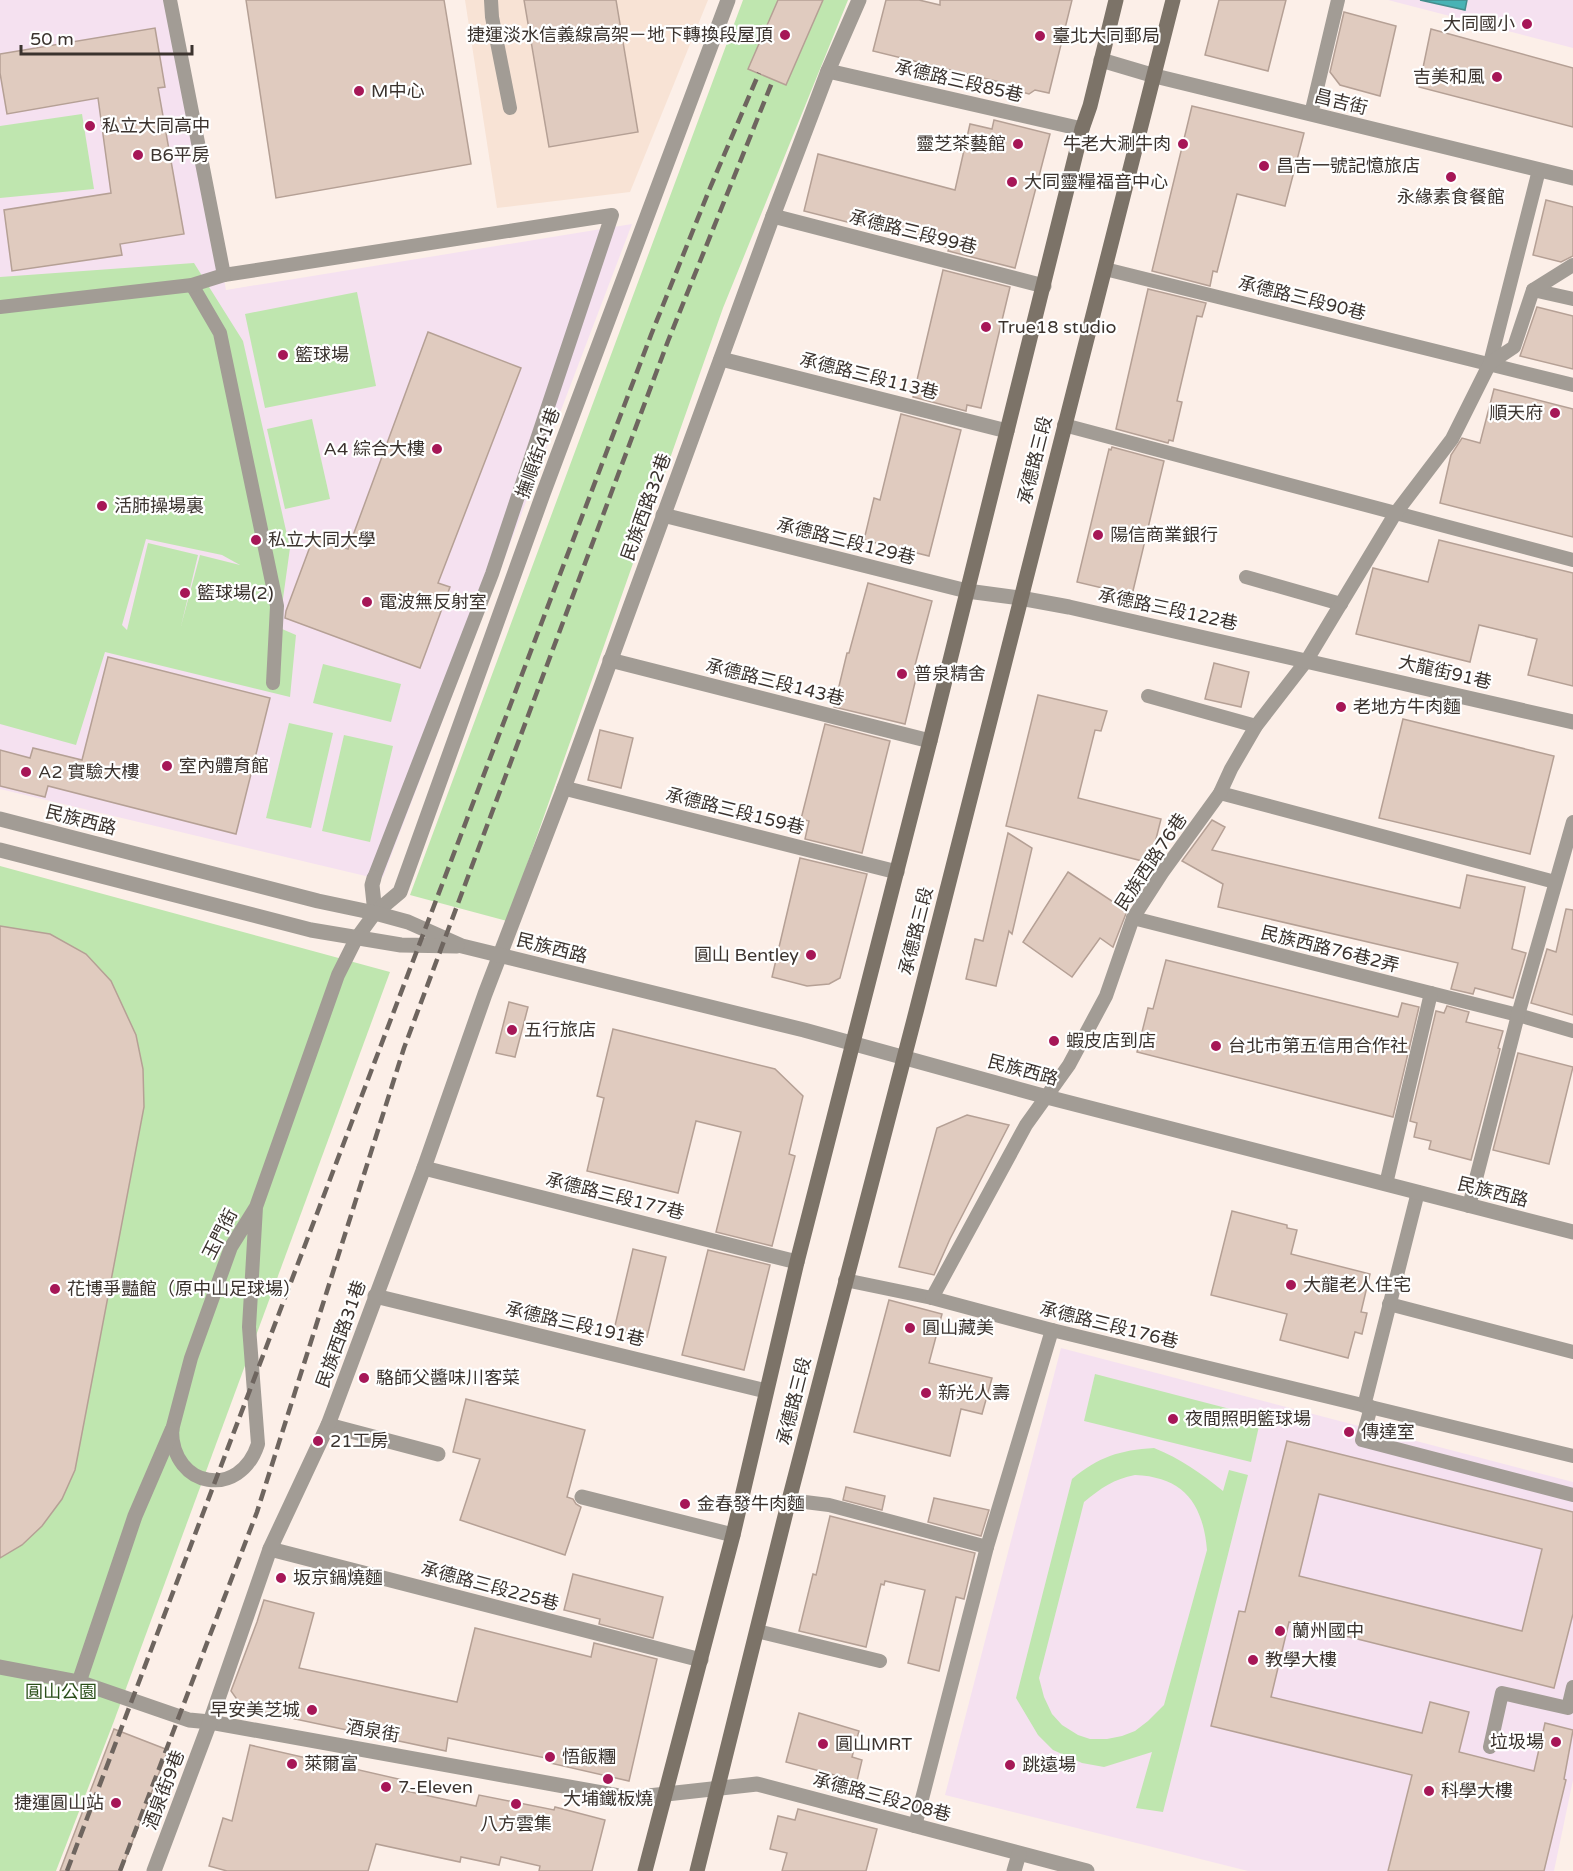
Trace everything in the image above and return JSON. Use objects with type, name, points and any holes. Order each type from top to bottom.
[{"type":"main road","name":"承德路三段","points":[[645,1871],[733,1535],[797,1262],[1116,0]]},
{"type":"main road","name":"承德路三段","points":[[697,1871],[789,1500],[1173,0]]},
{"type":"street","name":"撫順街41巷","points":[[375,913],[400,892],[543,494],[728,0]]},
{"type":"street","name":"民族西路32巷","points":[[501,955],[772,216],[828,72],[859,0]]},
{"type":"street","name":"昌吉街","points":[[1101,60],[1155,76],[1573,178]]},
{"type":"street","name":"承德路三段85巷","points":[[828,72],[1082,129]]},
{"type":"street","name":"承德路三段99巷","points":[[772,216],[1044,286]]},
{"type":"street","name":"承德路三段113巷","points":[[721,359],[1007,431]]},
{"type":"street","name":"承德路三段129巷","points":[[663,515],[968,591],[1020,598]]},
{"type":"street","name":"承德路三段122巷","points":[[1020,598],[1307,660]]},
{"type":"street","name":"承德路三段143巷","points":[[610,660],[930,741]]},
{"type":"street","name":"大龍街91巷","points":[[1307,660],[1573,722]]},
{"type":"street","name":"承德路三段159巷","points":[[564,788],[897,872]]},
{"type":"street","name":"民族西路","points":[[0,819],[408,922],[462,946],[853,1042],[1047,1097],[1573,1232]]},
{"type":"street","name":"民族西路","points":[[0,850],[311,930],[401,945],[462,946]]},
{"type":"street","points":[[374,878],[372,885],[375,913]]},
{"type":"street","name":"民族西路31巷","points":[[210,1722],[270,1549],[328,1425],[501,955]]},
{"type":"street","name":"承德路三段177巷","points":[[424,1168],[797,1262]]},
{"type":"street","name":"承德路三段191巷","points":[[375,1296],[766,1391]]},
{"type":"street","points":[[328,1425],[438,1454]]},
{"type":"street","name":"玉門街","points":[[79,1682],[135,1516],[172,1430]]},
{"type":"street","points":[[582,1497],[733,1535]]},
{"type":"street","name":"承德路三段225巷","points":[[270,1549],[700,1660]]},
{"type":"street","name":"酒泉街","points":[[0,1667],[79,1682],[189,1720],[630,1798],[665,1796]]},
{"type":"street","name":"酒泉街9巷","points":[[154,1871],[210,1722]]},
{"type":"street","name":"承德路三段208巷","points":[[665,1796],[758,1784],[1087,1871]]},
{"type":"street","points":[[1014,1871],[1019,1854]]},
{"type":"lane","points":[[170,0],[224,275]]},
{"type":"lane","points":[[491,0],[492,17],[510,108]]},
{"type":"lane","points":[[1311,114],[1338,0]]},
{"type":"lane","name":"民族西路76巷","points":[[932,1298],[1026,1125],[1069,1065],[1106,996],[1133,918],[1162,873],[1220,793],[1256,726],[1307,660],[1395,514],[1452,439],[1490,363],[1539,170]]},
{"type":"lane","points":[[0,307],[192,285],[224,275],[612,215],[492,574],[374,878]]},
{"type":"lane","points":[[1490,363],[1514,347],[1533,290],[1573,265]]},
{"type":"lane","name":"承德路三段90巷","points":[[1105,269],[1573,385]]},
{"type":"lane","points":[[192,285],[220,333],[277,606],[273,682]]},
{"type":"lane","points":[[1533,290],[1573,299]]},
{"type":"lane","points":[[1064,425],[1573,560]]},
{"type":"lane","points":[[1246,577],[1341,604]]},
{"type":"lane","points":[[1148,696],[1256,726]]},
{"type":"lane","points":[[1220,793],[1555,882]]},
{"type":"lane","points":[[1469,1206],[1518,1015],[1573,822]]},
{"type":"lane","name":"玉門街","points":[[172,1430],[191,1358],[231,1247],[255,1207],[338,975],[356,939],[375,913]]},
{"type":"lane","name":"民族西路76巷2弄","points":[[1133,918],[1518,1015],[1573,1031]]},
{"type":"lane","points":[[1386,1184],[1431,993]]},
{"type":"lane","points":[[1418,1192],[1389,1304],[1362,1440],[1573,1495]]},
{"type":"lane","points":[[172,1430],[175,1454],[181,1465],[202,1479],[214,1481],[227,1479],[248,1466],[255,1456],[258,1432],[249,1327],[255,1207]]},
{"type":"lane","name":"承德路三段176巷","points":[[845,1280],[932,1298],[1052,1330],[1573,1456]]},
{"type":"lane","points":[[1389,1304],[1573,1352]]},
{"type":"lane","points":[[915,1826],[987,1546],[1052,1330]]},
{"type":"lane","points":[[789,1500],[829,1505],[987,1546]]},
{"type":"lane","points":[[757,1631],[880,1661]]},
{"type":"lane","points":[[1490,1747],[1502,1693],[1568,1708],[1573,1687]]},
{"type":"shaded area","name":"私立大同大學","points":[[0,0],[170,0],[226,290],[632,224],[383,877],[374,878],[0,789]]},
{"type":"shaded area","points":[[465,0],[708,0],[630,192],[497,208]]},
{"type":"shaded area","name":"大同國小","points":[[1388,0],[1573,0],[1573,48]]},
{"type":"shaded area","name":"蘭州國中","points":[[1061,1348],[1573,1482],[1573,1780],[1554,1871],[1248,1871],[945,1795]]},
{"type":"green space","points":[[743,0],[848,0],[723,308],[507,921],[410,895]]},
{"type":"green space","points":[[82,114],[94,189],[0,198],[0,126]]},
{"type":"green space","points":[[194,263],[243,341],[290,548],[281,613],[282,629],[296,635],[290,697],[105,652],[76,745],[0,724],[0,277]],"holes":[[[146,539],[222,555],[240,565],[200,555],[181,626],[198,555],[148,543],[127,630],[122,625]]]},
{"type":"green space","points":[[357,292],[376,386],[265,408],[245,314]]},
{"type":"green space","points":[[312,419],[330,499],[285,509],[267,429]]},
{"type":"green space","points":[[323,664],[401,684],[391,722],[313,703]]},
{"type":"green space","points":[[289,723],[333,733],[311,828],[266,818]]},
{"type":"green space","points":[[344,735],[393,746],[370,842],[322,831]]},
{"type":"green space","name":"圓山公園","points":[[0,866],[390,972],[114,1721],[56,1871],[0,1871]]},
{"type":"green space","name":"夜間照明籃球場","points":[[1095,1374],[1261,1417],[1251,1462],[1084,1421]]},
{"type":"green space","points":[[1154,1448],[1173,1457],[1199,1472],[1223,1491],[1229,1470],[1248,1475],[1163,1812],[1136,1808],[1152,1752],[1104,1767],[1082,1763],[1053,1750],[1038,1735],[1016,1698],[1072,1479],[1100,1460]],"holes":[[[1135,1475],[1152,1477],[1178,1487],[1188,1496],[1201,1519],[1207,1550],[1164,1705],[1135,1731],[1107,1739],[1090,1739],[1062,1725],[1052,1714],[1039,1678],[1084,1502],[1102,1488],[1121,1479]]]},
{"type":"water","points":[[1420,0],[1467,0],[1465,10]]},
{"type":"building","name":"M中心","points":[[246,0],[444,0],[471,164],[276,198]]},
{"type":"building","points":[[524,0],[616,0],[638,132],[549,147]]},
{"type":"building","name":"捷運淡水信義線高架－地下轉換段屋頂","points":[[778,0],[823,0],[786,85],[748,69]]},
{"type":"building","points":[[886,0],[919,0],[940,5],[940,0],[1072,0],[1049,93],[1035,90],[1029,94],[1003,87],[1004,83],[873,51]]},
{"type":"building","points":[[1219,0],[1286,0],[1268,71],[1205,55]]},
{"type":"building","points":[[1344,12],[1396,26],[1380,96],[1340,85],[1330,72]]},
{"type":"building","points":[[155,28],[165,87],[158,88],[184,234],[120,244],[122,255],[12,271],[4,210],[111,193],[98,98],[7,114],[0,73],[0,54]]},
{"type":"building","name":"吉美和風","points":[[1431,29],[1573,68],[1573,127],[1419,87]]},
{"type":"building","points":[[1192,106],[1304,133],[1285,206],[1237,194],[1217,272],[1213,271],[1210,286],[1152,271]]},
{"type":"building","points":[[994,120],[1050,134],[1015,268],[948,251],[949,248],[804,211],[818,154],[955,190],[970,124],[992,129]]},
{"type":"building","points":[[1546,200],[1573,207],[1573,256],[1561,262],[1533,255]]},
{"type":"building","points":[[943,270],[1010,287],[981,408],[967,405],[966,411],[913,397]]},
{"type":"building","points":[[1148,289],[1206,303],[1202,317],[1197,316],[1177,401],[1182,402],[1173,441],[1169,440],[1168,443],[1116,429]]},
{"type":"building","points":[[1537,307],[1573,316],[1573,369],[1520,356]]},
{"type":"building","points":[[428,332],[521,368],[438,583],[450,587],[420,668],[285,618],[314,536],[348,549]]},
{"type":"building","points":[[1494,389],[1573,409],[1573,537],[1440,503],[1451,455],[1462,438],[1480,443]]},
{"type":"building","points":[[901,414],[961,430],[929,556],[864,540],[874,498],[880,500]]},
{"type":"building","points":[[1112,447],[1164,461],[1132,595],[1077,582],[1109,449],[1111,450]]},
{"type":"building","points":[[1439,540],[1573,573],[1573,686],[1528,675],[1537,639],[1479,625],[1470,662],[1356,634],[1373,568],[1428,582]]},
{"type":"building","points":[[868,583],[932,601],[914,669],[918,670],[905,724],[834,707]]},
{"type":"building","name":"室內體育館","points":[[108,657],[270,698],[236,834],[48,786],[45,797],[0,786],[0,750],[30,758],[33,748],[82,760]]},
{"type":"building","points":[[1214,663],[1249,672],[1241,707],[1205,699]]},
{"type":"building","points":[[1038,695],[1107,711],[1101,731],[1095,730],[1078,798],[1161,819],[1150,863],[1006,826]]},
{"type":"building","points":[[1403,719],[1554,756],[1530,854],[1379,818]]},
{"type":"building","points":[[825,724],[890,741],[862,853],[805,839],[809,821],[801,819]]},
{"type":"building","points":[[600,730],[633,738],[621,788],[588,780]]},
{"type":"building","points":[[1212,820],[1225,827],[1212,850],[1460,908],[1467,875],[1525,887],[1512,949],[1526,953],[1513,998],[1475,988],[1473,994],[1451,989],[1458,963],[1218,907],[1223,884],[1182,861]]},
{"type":"building","points":[[1008,833],[1032,848],[1012,934],[1009,931],[996,986],[966,979],[975,939],[983,941]]},
{"type":"building","points":[[800,858],[867,874],[840,978],[829,984],[807,986],[772,977]]},
{"type":"building","points":[[1068,872],[1127,911],[1113,947],[1100,938],[1072,977],[1023,942]]},
{"type":"building","points":[[1566,909],[1573,910],[1573,1015],[1531,1003],[1547,949],[1556,952]]},
{"type":"building","name":"花博爭豔館（原中山足球場）","points":[[0,926],[50,934],[86,954],[111,981],[136,1035],[143,1069],[144,1107],[75,1470],[62,1499],[42,1526],[22,1545],[0,1558]]},
{"type":"building","points":[[1166,960],[1398,1017],[1402,1003],[1419,1007],[1393,1117],[1137,1052],[1148,1008],[1153,1009]]},
{"type":"building","name":"五行旅店","points":[[509,1002],[528,1007],[515,1057],[496,1053]]},
{"type":"building","points":[[1447,1006],[1469,1012],[1466,1022],[1503,1031],[1471,1160],[1429,1149],[1431,1141],[1414,1137],[1417,1123],[1410,1121],[1436,1011],[1444,1013]]},
{"type":"building","points":[[613,1029],[775,1069],[803,1096],[789,1154],[795,1156],[772,1246],[716,1232],[741,1132],[696,1121],[678,1193],[587,1171],[604,1098],[597,1096]]},
{"type":"building","points":[[1518,1053],[1573,1067],[1549,1164],[1493,1150]]},
{"type":"building","points":[[967,1115],[1009,1125],[934,1275],[899,1267],[937,1128]]},
{"type":"building","name":"大龍老人住宅","points":[[1232,1211],[1287,1225],[1287,1228],[1297,1230],[1291,1254],[1370,1274],[1361,1312],[1367,1313],[1362,1334],[1355,1332],[1348,1358],[1280,1340],[1287,1314],[1211,1295]]},
{"type":"building","points":[[633,1249],[666,1257],[647,1337],[614,1330]]},
{"type":"building","points":[[708,1250],[770,1265],[744,1370],[682,1355]]},
{"type":"building","name":"新光人壽","points":[[889,1300],[942,1314],[929,1363],[992,1378],[982,1414],[961,1409],[950,1456],[854,1432]]},
{"type":"building","points":[[466,1399],[585,1430],[567,1497],[573,1499],[581,1507],[565,1555],[460,1520],[480,1459],[453,1452]]},
{"type":"building","points":[[1287,1441],[1573,1512],[1573,1614],[1554,1688],[1289,1622],[1271,1697],[1422,1733],[1430,1702],[1469,1712],[1459,1752],[1534,1771],[1545,1723],[1573,1730],[1564,1779],[1566,1780],[1544,1871],[1388,1871],[1412,1775],[1211,1726],[1239,1611],[1245,1612]],"holes":[[[1319,1494],[1542,1549],[1522,1631],[1299,1576]]]},
{"type":"building","points":[[846,1487],[885,1496],[882,1510],[843,1500]]},
{"type":"building","points":[[934,1498],[989,1510],[981,1536],[928,1522]]},
{"type":"building","points":[[830,1516],[975,1553],[964,1599],[956,1597],[939,1671],[908,1663],[925,1590],[885,1581],[884,1585],[881,1584],[866,1647],[799,1631],[813,1574],[816,1575]]},
{"type":"building","points":[[573,1574],[663,1597],[653,1638],[599,1624],[600,1619],[564,1610]]},
{"type":"building","points":[[264,1600],[314,1613],[299,1668],[457,1702],[475,1628],[591,1657],[594,1643],[657,1659],[629,1781],[550,1763],[551,1759],[448,1738],[446,1751],[243,1708],[231,1691]]},
{"type":"building","name":"圓山MRT","points":[[799,1713],[859,1731],[852,1757],[862,1760],[857,1781],[786,1762]]},
{"type":"building","name":"捷運圓山站","points":[[114,1729],[168,1750],[121,1871],[60,1871]]},
{"type":"building","points":[[250,1745],[403,1780],[401,1790],[476,1806],[479,1795],[554,1810],[555,1807],[605,1820],[592,1871],[539,1871],[540,1866],[501,1857],[499,1865],[461,1857],[460,1862],[376,1844],[368,1871],[227,1871],[209,1866],[223,1818],[232,1821]]},
{"type":"building","points":[[798,1809],[877,1829],[866,1871],[782,1871],[787,1853],[770,1849],[778,1816],[795,1820]]},
{"type":"railway","points":[[67,1871],[651,335],[759,73]]},
{"type":"railway","points":[[120,1871],[257,1512],[404,1048],[668,341],[773,80]]},
{"type":"place","name":"大同國小","points":[[1527,24]]},
{"type":"place","name":"捷運淡水信義線高架－地下轉換段屋頂","points":[[785,35]]},
{"type":"place","name":"臺北大同郵局","points":[[1040,36]]},
{"type":"place","name":"吉美和風","points":[[1497,77]]},
{"type":"place","name":"M中心","points":[[359,91]]},
{"type":"place","name":"私立大同高中","points":[[90,126]]},
{"type":"place","name":"靈芝茶藝館","points":[[1018,144]]},
{"type":"place","name":"牛老大涮牛肉","points":[[1183,144]]},
{"type":"place","name":"B6平房","points":[[138,155]]},
{"type":"place","name":"昌吉一號記憶旅店","points":[[1264,166]]},
{"type":"place","name":"永緣素食餐館","points":[[1451,177]]},
{"type":"place","name":"大同靈糧福音中心","points":[[1012,182]]},
{"type":"place","name":"True18 studio","points":[[986,327]]},
{"type":"place","name":"籃球場","points":[[283,355]]},
{"type":"place","name":"順天府","points":[[1555,413]]},
{"type":"place","name":"A4 綜合大樓","points":[[437,449]]},
{"type":"place","name":"活肺操場裏","points":[[102,506]]},
{"type":"place","name":"陽信商業銀行","points":[[1098,535]]},
{"type":"place","name":"私立大同大學","points":[[256,540]]},
{"type":"place","name":"籃球場(2)","points":[[185,593]]},
{"type":"place","name":"電波無反射室","points":[[367,602]]},
{"type":"place","name":"普泉精舍","points":[[902,674]]},
{"type":"place","name":"老地方牛肉麵","points":[[1341,707]]},
{"type":"place","name":"室內體育館","points":[[167,766]]},
{"type":"place","name":"A2 實驗大樓","points":[[26,772]]},
{"type":"place","name":"圓山 Bentley","points":[[811,955]]},
{"type":"place","name":"五行旅店","points":[[512,1030]]},
{"type":"place","name":"蝦皮店到店","points":[[1054,1041]]},
{"type":"place","name":"台北市第五信用合作社","points":[[1216,1046]]},
{"type":"place","name":"大龍老人住宅","points":[[1291,1285]]},
{"type":"place","name":"花博爭豔館（原中山足球場）","points":[[55,1289]]},
{"type":"place","name":"圓山藏美","points":[[910,1328]]},
{"type":"place","name":"駱師父醬味川客菜","points":[[364,1378]]},
{"type":"place","name":"新光人壽","points":[[926,1393]]},
{"type":"place","name":"夜間照明籃球場","points":[[1173,1419]]},
{"type":"place","name":"傳達室","points":[[1349,1432]]},
{"type":"place","name":"21工房","points":[[318,1441]]},
{"type":"place","name":"金春發牛肉麵","points":[[685,1504]]},
{"type":"place","name":"坂京鍋燒麵","points":[[281,1578]]},
{"type":"place","name":"蘭州國中","points":[[1280,1631]]},
{"type":"place","name":"教學大樓","points":[[1253,1660]]},
{"type":"place","name":"早安美芝城","points":[[312,1710]]},
{"type":"place","name":"垃圾場","points":[[1556,1742]]},
{"type":"place","name":"圓山MRT","points":[[823,1744]]},
{"type":"place","name":"悟飯糰","points":[[550,1757]]},
{"type":"place","name":"萊爾富","points":[[292,1764]]},
{"type":"place","name":"跳遠場","points":[[1010,1765]]},
{"type":"place","name":"大埔鐵板燒","points":[[608,1779]]},
{"type":"place","name":"7-Eleven","points":[[386,1787]]},
{"type":"place","name":"科學大樓","points":[[1429,1791]]},
{"type":"place","name":"捷運圓山站","points":[[116,1803]]},
{"type":"place","name":"八方雲集","points":[[516,1804]]}]
